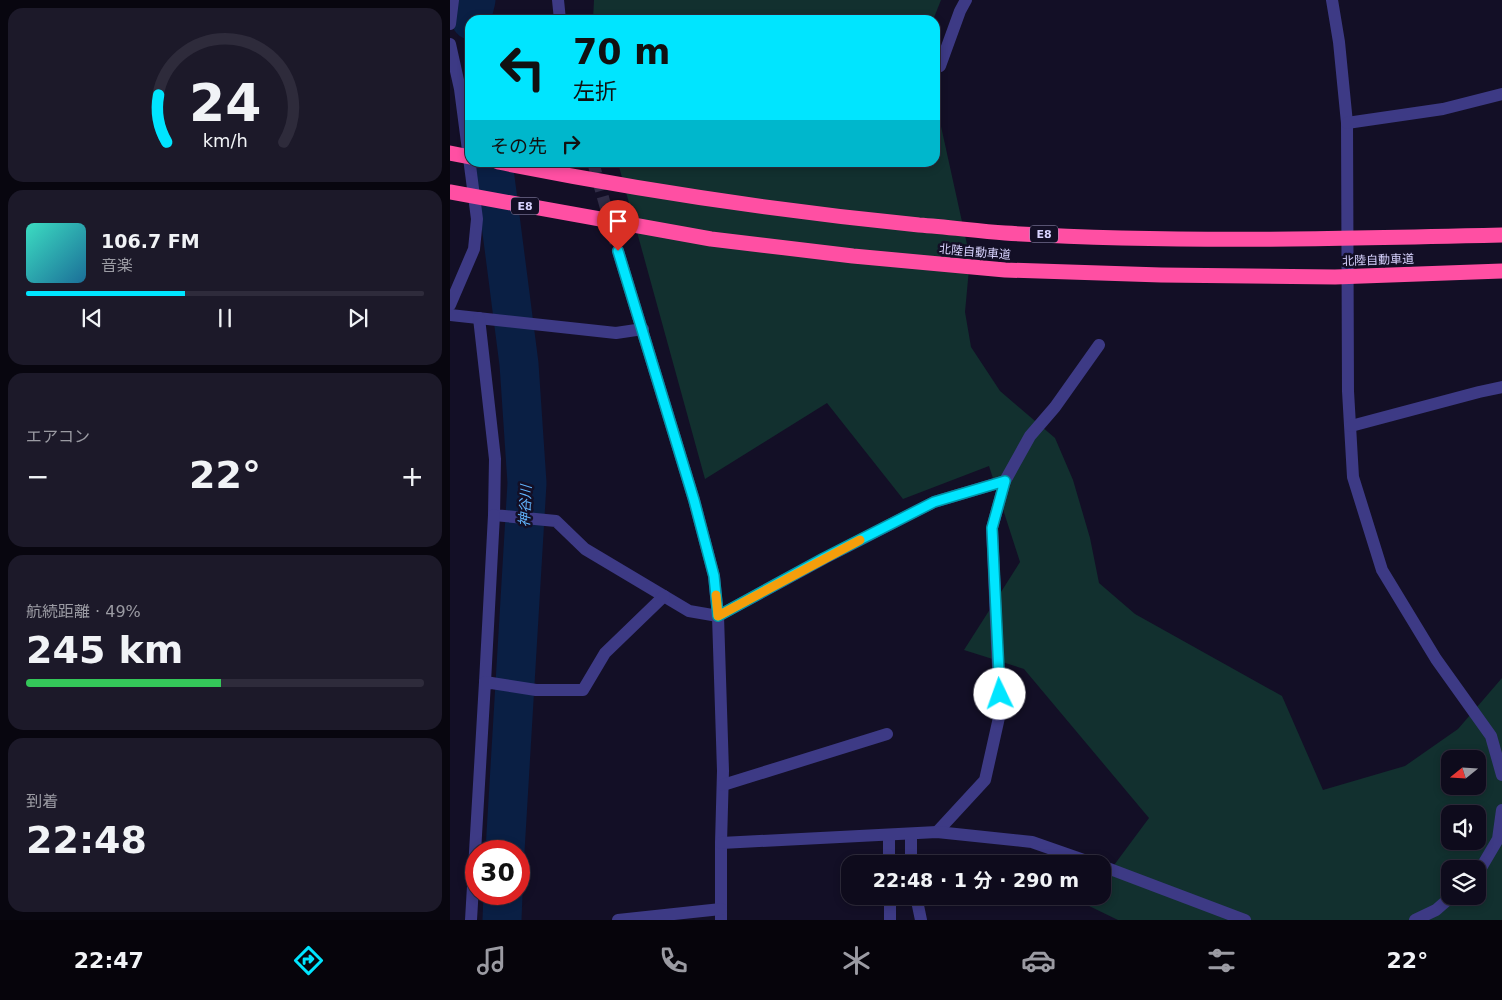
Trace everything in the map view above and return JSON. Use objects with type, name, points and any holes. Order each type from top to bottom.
[{"type":"highway","points":[[450,153],[465,156]]},
{"type":"highway","name":"北陸自動車道","points":[[523,167],[712,201],[856,219],[1005,233],[1182,239],[1333,239],[1502,235]]},
{"type":"highway","name":"北陸自動車道","points":[[450,192],[711,239],[853,256],[1005,270],[1161,275],[1335,277],[1502,270]]},
{"type":"street","points":[[450,24],[452,0]]},
{"type":"street","points":[[558,0],[560,15]]},
{"type":"street","points":[[940,66],[966,0]]},
{"type":"street","points":[[1332,0],[1339,42],[1347,123],[1348,391],[1353,477],[1382,570],[1436,659],[1492,736],[1502,775]]},
{"type":"street","points":[[450,44],[460,89],[465,127]]},
{"type":"street","points":[[1347,123],[1443,108],[1502,94]]},
{"type":"street","points":[[450,305],[474,249],[477,219],[470,167]]},
{"type":"street","points":[[618,251],[691,490],[714,576],[718,616],[723,785],[721,915],[618,920]]},
{"type":"street","points":[[450,315],[616,333],[643,328]]},
{"type":"street","points":[[471,920],[497,515],[495,459],[484,318]]},
{"type":"street","points":[[937,832],[986,780],[1000,713],[992,528],[1005,481],[1030,436],[1055,407],[1099,345]]},
{"type":"street","points":[[1351,426],[1502,387]]},
{"type":"street","points":[[497,515],[556,520],[585,549],[689,611],[718,616],[824,558],[934,502],[1005,481]]},
{"type":"street","points":[[485,682],[536,690],[583,690],[605,653],[664,596]]},
{"type":"street","points":[[723,785],[887,734]]},
{"type":"street","points":[[1486,860],[1498,839],[1502,810]]},
{"type":"street","points":[[721,843],[937,832],[1032,842],[1070,855]]},
{"type":"street","points":[[911,834],[911,855]]},
{"type":"street","points":[[889,835],[890,855]]},
{"type":"street","points":[[1111,869],[1245,920]]},
{"type":"street","points":[[890,905],[890,920]]},
{"type":"street","points":[[918,905],[921,920]]},
{"type":"street","points":[[1415,920],[1436,910],[1442,905]]},
{"type":"green space","points":[[594,0],[941,0],[935,15],[593,15]]},
{"type":"green space","points":[[940,122],[970,258],[965,312],[971,347],[1000,391],[1055,438],[1073,480],[1090,538],[1099,583],[1135,614],[1282,696],[1323,790],[1405,766],[1458,729],[1502,678],[1502,920],[1118,920],[1087,905],[1111,905],[1111,869],[1149,818],[1024,669],[964,650],[1020,562],[989,466],[903,499],[827,403],[705,479],[619,167],[940,167]]},
{"type":"waterway","name":"神谷川","points":[[472,15],[476,0]]},
{"type":"waterway","name":"神谷川","points":[[494,167],[519,364],[527,483],[506,840]]},
{"type":"waterway","name":"神谷川","points":[[502,920],[503,905]]},
{"type":"tunnel","points":[[594,167],[618,251]]},
{"type":"slow traffic","points":[[716,595],[718,616],[860,540]]},
{"type":"route","points":[[618,251],[694,500],[714,576],[718,616],[824,558],[934,502],[1005,481],[992,528],[1000,694]]}]
